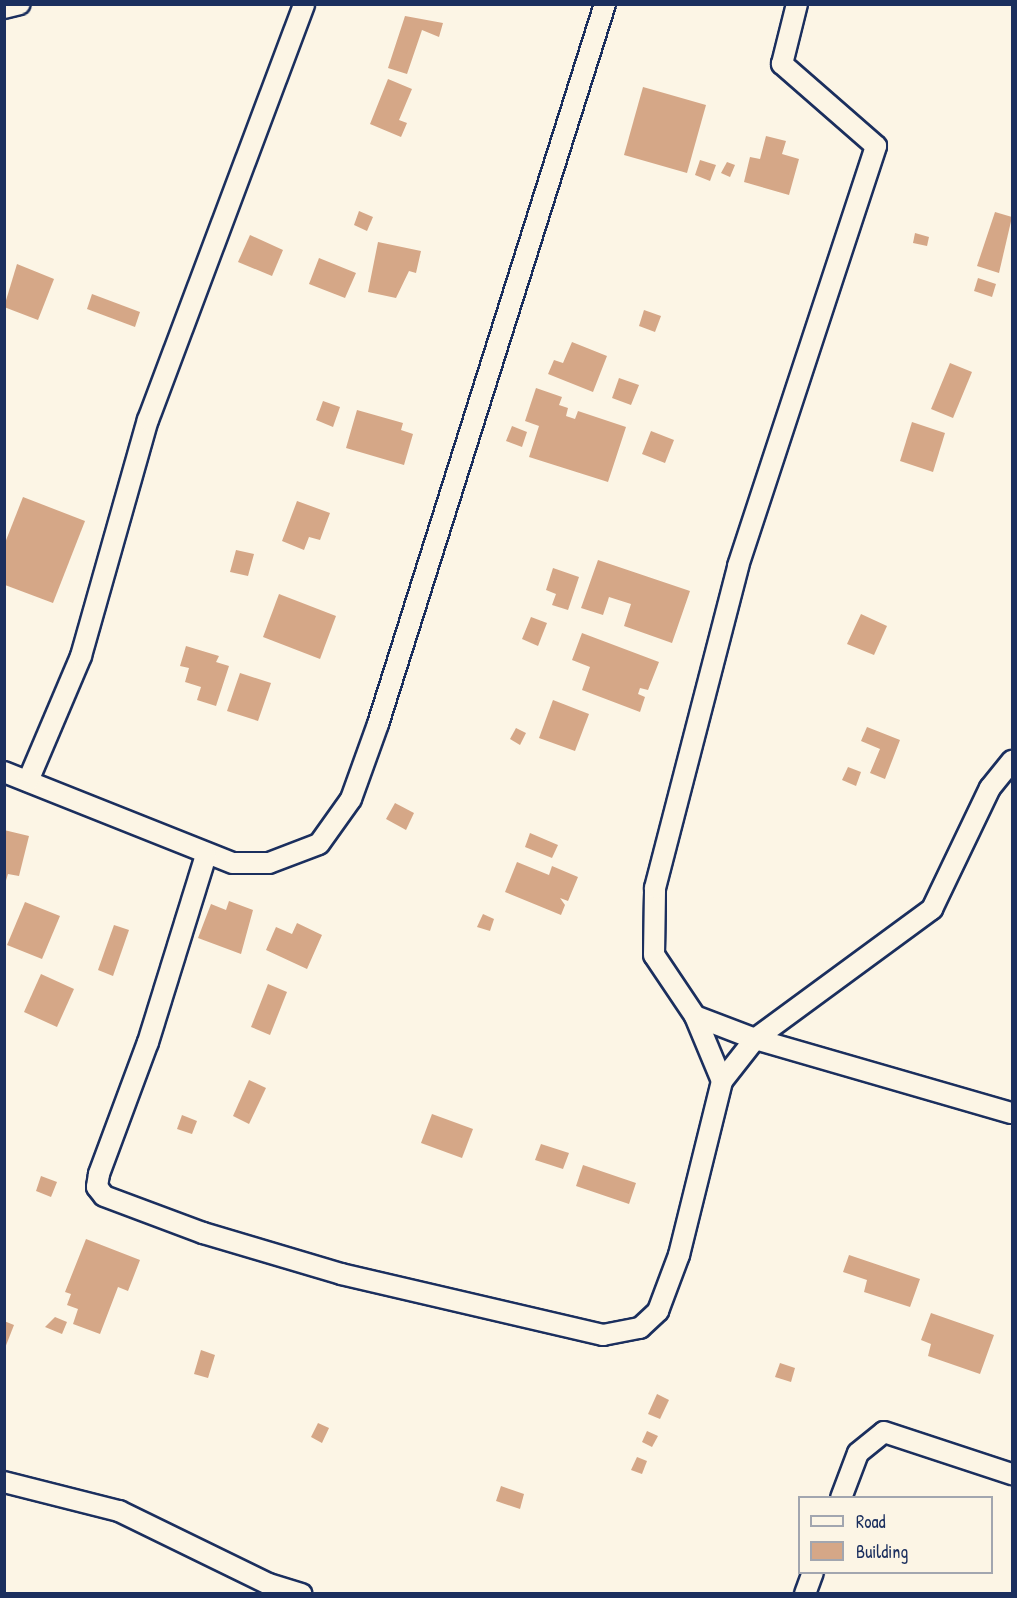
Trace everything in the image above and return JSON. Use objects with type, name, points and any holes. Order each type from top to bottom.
[{"type":"street","points":[[4,8],[20,4]]},
{"type":"street","points":[[28,781],[81,656],[148,420],[304,4]]},
{"type":"street","points":[[4,772],[141,823],[206,855],[233,863],[269,863],[319,843],[351,799],[605,4]]},
{"type":"street","points":[[722,1081],[695,1016],[654,955],[655,888],[738,566],[876,146],[782,64],[797,4]]},
{"type":"street","points":[[206,855],[148,1042],[99,1174],[97,1187],[104,1196],[203,1233],[341,1274],[603,1335],[640,1328],[658,1311],[679,1255],[722,1081],[755,1039],[932,909],[990,788],[1012,761]]},
{"type":"street","points":[[695,1016],[755,1039],[1012,1113]]},
{"type":"street","points":[[841,1496],[858,1453],[884,1432],[1012,1474]]},
{"type":"street","points":[[4,1482],[119,1511],[269,1584],[301,1593]]},
{"type":"street","points":[[805,1593],[812,1574]]},
{"type":"building","points":[[405,16],[443,23],[439,37],[422,30],[407,74],[388,68]]},
{"type":"building","points":[[388,79],[412,89],[399,120],[407,123],[401,137],[370,124]]},
{"type":"building","points":[[643,87],[706,105],[687,173],[624,155]]},
{"type":"building","points":[[766,136],[786,141],[782,154],[799,159],[789,195],[744,182],[750,157],[760,159]]},
{"type":"building","points":[[700,160],[716,165],[710,181],[695,175]]},
{"type":"building","points":[[727,162],[735,165],[730,177],[721,173]]},
{"type":"building","points":[[359,211],[373,217],[367,231],[354,225]]},
{"type":"building","points":[[995,212],[1012,217],[999,273],[977,266]]},
{"type":"building","points":[[915,233],[929,237],[927,246],[913,243]]},
{"type":"building","points":[[250,235],[283,250],[272,276],[238,262]]},
{"type":"building","points":[[378,242],[421,251],[416,273],[409,271],[396,298],[368,292]]},
{"type":"building","points":[[319,258],[356,273],[345,298],[309,284]]},
{"type":"building","points":[[17,264],[54,279],[38,320],[4,307]]},
{"type":"building","points":[[978,278],[996,284],[992,297],[974,291]]},
{"type":"building","points":[[92,294],[140,312],[135,327],[87,309]]},
{"type":"building","points":[[644,310],[661,316],[655,332],[639,326]]},
{"type":"building","points":[[572,342],[607,356],[593,392],[548,374],[554,360],[563,363]]},
{"type":"building","points":[[950,363],[972,372],[953,418],[931,409]]},
{"type":"building","points":[[619,378],[639,385],[631,405],[612,398]]},
{"type":"building","points":[[536,388],[562,397],[559,405],[568,408],[566,416],[575,419],[578,411],[626,427],[608,482],[529,457],[539,426],[525,421]]},
{"type":"building","points":[[323,401],[340,407],[333,427],[316,420]]},
{"type":"building","points":[[357,410],[403,423],[401,430],[413,434],[404,465],[346,448]]},
{"type":"building","points":[[912,422],[945,433],[933,472],[900,461]]},
{"type":"building","points":[[512,426],[527,432],[522,447],[506,441]]},
{"type":"building","points":[[651,431],[674,440],[665,463],[642,454]]},
{"type":"building","points":[[23,497],[85,521],[53,603],[5,585],[5,543]]},
{"type":"building","points":[[297,501],[330,513],[320,540],[309,537],[304,550],[282,541]]},
{"type":"building","points":[[236,550],[254,554],[248,576],[230,572]]},
{"type":"building","points":[[598,560],[690,591],[672,643],[624,626],[631,604],[609,597],[603,615],[581,608]]},
{"type":"building","points":[[553,568],[579,577],[568,610],[552,605],[556,594],[546,590]]},
{"type":"building","points":[[279,594],[336,616],[320,659],[263,637]]},
{"type":"building","points":[[861,614],[887,626],[874,655],[847,644]]},
{"type":"building","points":[[531,617],[547,623],[538,646],[522,639]]},
{"type":"building","points":[[582,633],[659,662],[648,690],[640,688],[638,694],[645,697],[640,712],[582,690],[590,667],[572,660]]},
{"type":"building","points":[[186,646],[219,656],[216,662],[229,666],[216,706],[197,700],[201,687],[185,682],[189,668],[180,666]]},
{"type":"building","points":[[240,673],[271,683],[258,721],[227,711]]},
{"type":"building","points":[[553,700],[589,714],[575,751],[539,738]]},
{"type":"building","points":[[867,727],[900,740],[885,779],[870,773],[880,749],[861,741]]},
{"type":"building","points":[[516,728],[526,733],[520,745],[510,739]]},
{"type":"building","points":[[848,767],[861,772],[856,786],[842,780]]},
{"type":"building","points":[[395,803],[414,813],[406,830],[386,819]]},
{"type":"building","points":[[4,830],[29,836],[19,876],[8,874],[5,884]]},
{"type":"building","points":[[530,833],[558,845],[552,858],[525,847]]},
{"type":"building","points":[[517,862],[549,875],[552,866],[578,877],[568,901],[560,898],[565,905],[561,915],[505,892]]},
{"type":"building","points":[[229,901],[253,910],[241,954],[198,938],[211,904],[226,910]]},
{"type":"building","points":[[25,902],[60,916],[42,959],[7,945]]},
{"type":"building","points":[[483,914],[494,919],[490,931],[477,927]]},
{"type":"building","points":[[297,923],[322,935],[307,969],[266,950],[276,927],[292,934]]},
{"type":"building","points":[[114,925],[129,930],[113,976],[98,970]]},
{"type":"building","points":[[41,974],[74,989],[57,1027],[24,1012]]},
{"type":"building","points":[[268,984],[287,992],[270,1035],[251,1027]]},
{"type":"building","points":[[249,1080],[266,1088],[249,1124],[233,1116]]},
{"type":"building","points":[[432,1114],[473,1129],[462,1158],[421,1143]]},
{"type":"building","points":[[182,1115],[197,1121],[192,1134],[177,1129]]},
{"type":"building","points":[[541,1144],[569,1153],[563,1169],[535,1160]]},
{"type":"building","points":[[583,1165],[636,1183],[629,1204],[576,1186]]},
{"type":"building","points":[[41,1176],[57,1182],[51,1197],[36,1191]]},
{"type":"building","points":[[86,1239],[140,1260],[128,1291],[118,1287],[100,1334],[73,1324],[78,1309],[67,1305],[71,1294],[65,1292]]},
{"type":"building","points":[[849,1255],[920,1279],[910,1307],[864,1292],[867,1280],[843,1272]]},
{"type":"building","points":[[931,1313],[994,1335],[980,1374],[928,1356],[931,1344],[921,1340]]},
{"type":"building","points":[[55,1317],[67,1322],[62,1334],[45,1327]]},
{"type":"building","points":[[4,1321],[14,1325],[5,1348],[4,1348]]},
{"type":"building","points":[[201,1350],[215,1355],[208,1378],[194,1374]]},
{"type":"building","points":[[780,1363],[795,1368],[791,1382],[775,1377]]},
{"type":"building","points":[[657,1394],[669,1400],[660,1419],[648,1414]]},
{"type":"building","points":[[318,1423],[329,1428],[322,1443],[311,1437]]},
{"type":"building","points":[[647,1431],[658,1436],[652,1447],[642,1442]]},
{"type":"building","points":[[637,1457],[647,1461],[642,1474],[631,1470]]},
{"type":"building","points":[[501,1486],[524,1494],[520,1509],[496,1501]]}]
